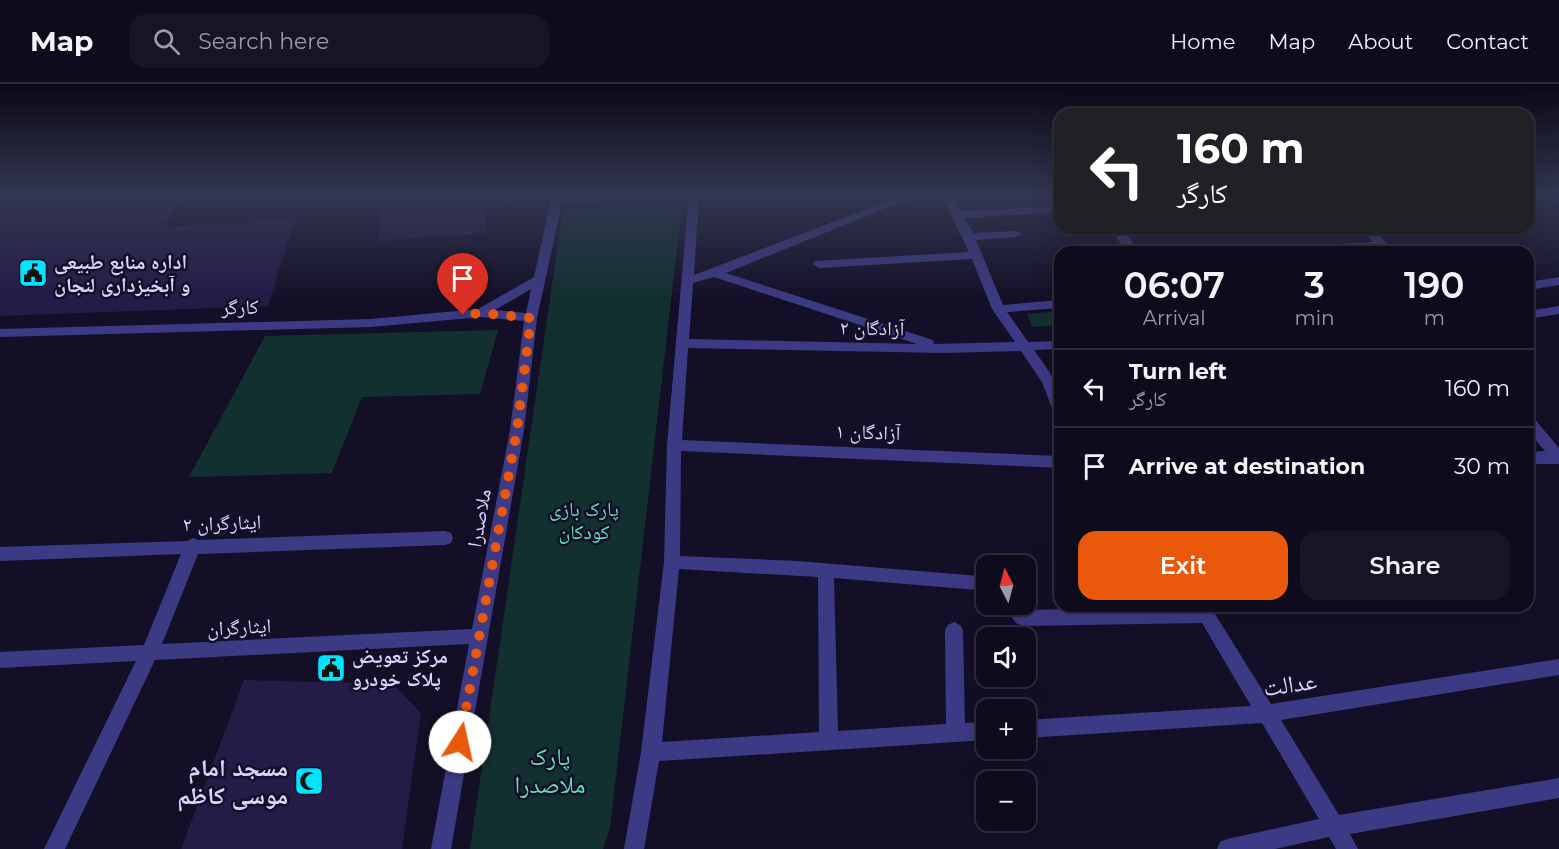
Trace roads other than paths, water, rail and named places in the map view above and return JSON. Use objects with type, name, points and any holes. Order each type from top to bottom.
[{"type":"street","name":"ملاصدرا","points":[[441,849],[517,430],[531,318],[551,230]]},
{"type":"street","points":[[634,849],[651,752],[672,562],[674,445],[692,230]]},
{"type":"street","points":[[689,280],[714,273],[825,230]]},
{"type":"street","points":[[965,230],[998,309],[1048,381],[1054,396]]},
{"type":"street","points":[[969,237],[1016,234]]},
{"type":"street","points":[[1372,234],[1383,246]]},
{"type":"street","points":[[819,264],[974,255]]},
{"type":"street","points":[[714,273],[944,349]]},
{"type":"street","name":"کارگر","points":[[481,313],[540,279]]},
{"type":"street","points":[[1534,285],[1559,281]]},
{"type":"street","points":[[998,309],[1054,304]]},
{"type":"street","points":[[1534,314],[1559,310]]},
{"type":"street","name":"کارگر","points":[[0,333],[371,323],[481,313],[531,318]]},
{"type":"street","name":"آزادگان ۲","points":[[682,343],[944,349],[1054,346]]},
{"type":"street","points":[[1534,428],[1556,452],[1534,457]]},
{"type":"street","name":"آزادگان ۱","points":[[674,445],[1054,462]]},
{"type":"street","name":"ایثارگران ۲","points":[[0,554],[193,545],[446,538]]},
{"type":"street","points":[[54,849],[149,654],[193,545]]},
{"type":"street","points":[[672,562],[826,570],[976,583]]},
{"type":"street","points":[[826,570],[829,741]]},
{"type":"street","points":[[1019,615],[1022,618],[1178,612]]},
{"type":"street","points":[[1205,612],[1348,849]]},
{"type":"street","points":[[954,630],[956,733]]},
{"type":"street","name":"ایثارگران","points":[[0,660],[479,636]]},
{"type":"street","name":"عدالت","points":[[1036,728],[1266,714],[1559,667]]},
{"type":"street","points":[[651,752],[976,732]]},
{"type":"street","points":[[1227,849],[1335,826],[1559,788]]},
{"type":"place","name":"اداره منابع طبیعی و آبخیزداری لنجان","points":[[33,273]]},
{"type":"place","name":"مرکز تعویض پلاک خودرو","points":[[331,668]]},
{"type":"place","name":"مسجد امام موسی کاظم","points":[[309,781]]},
{"type":"park label","name":"پارک بازی کودکان","points":[[584,520]]},
{"type":"park label","name":"پارک ملاصدرا","points":[[550,770]]}]
